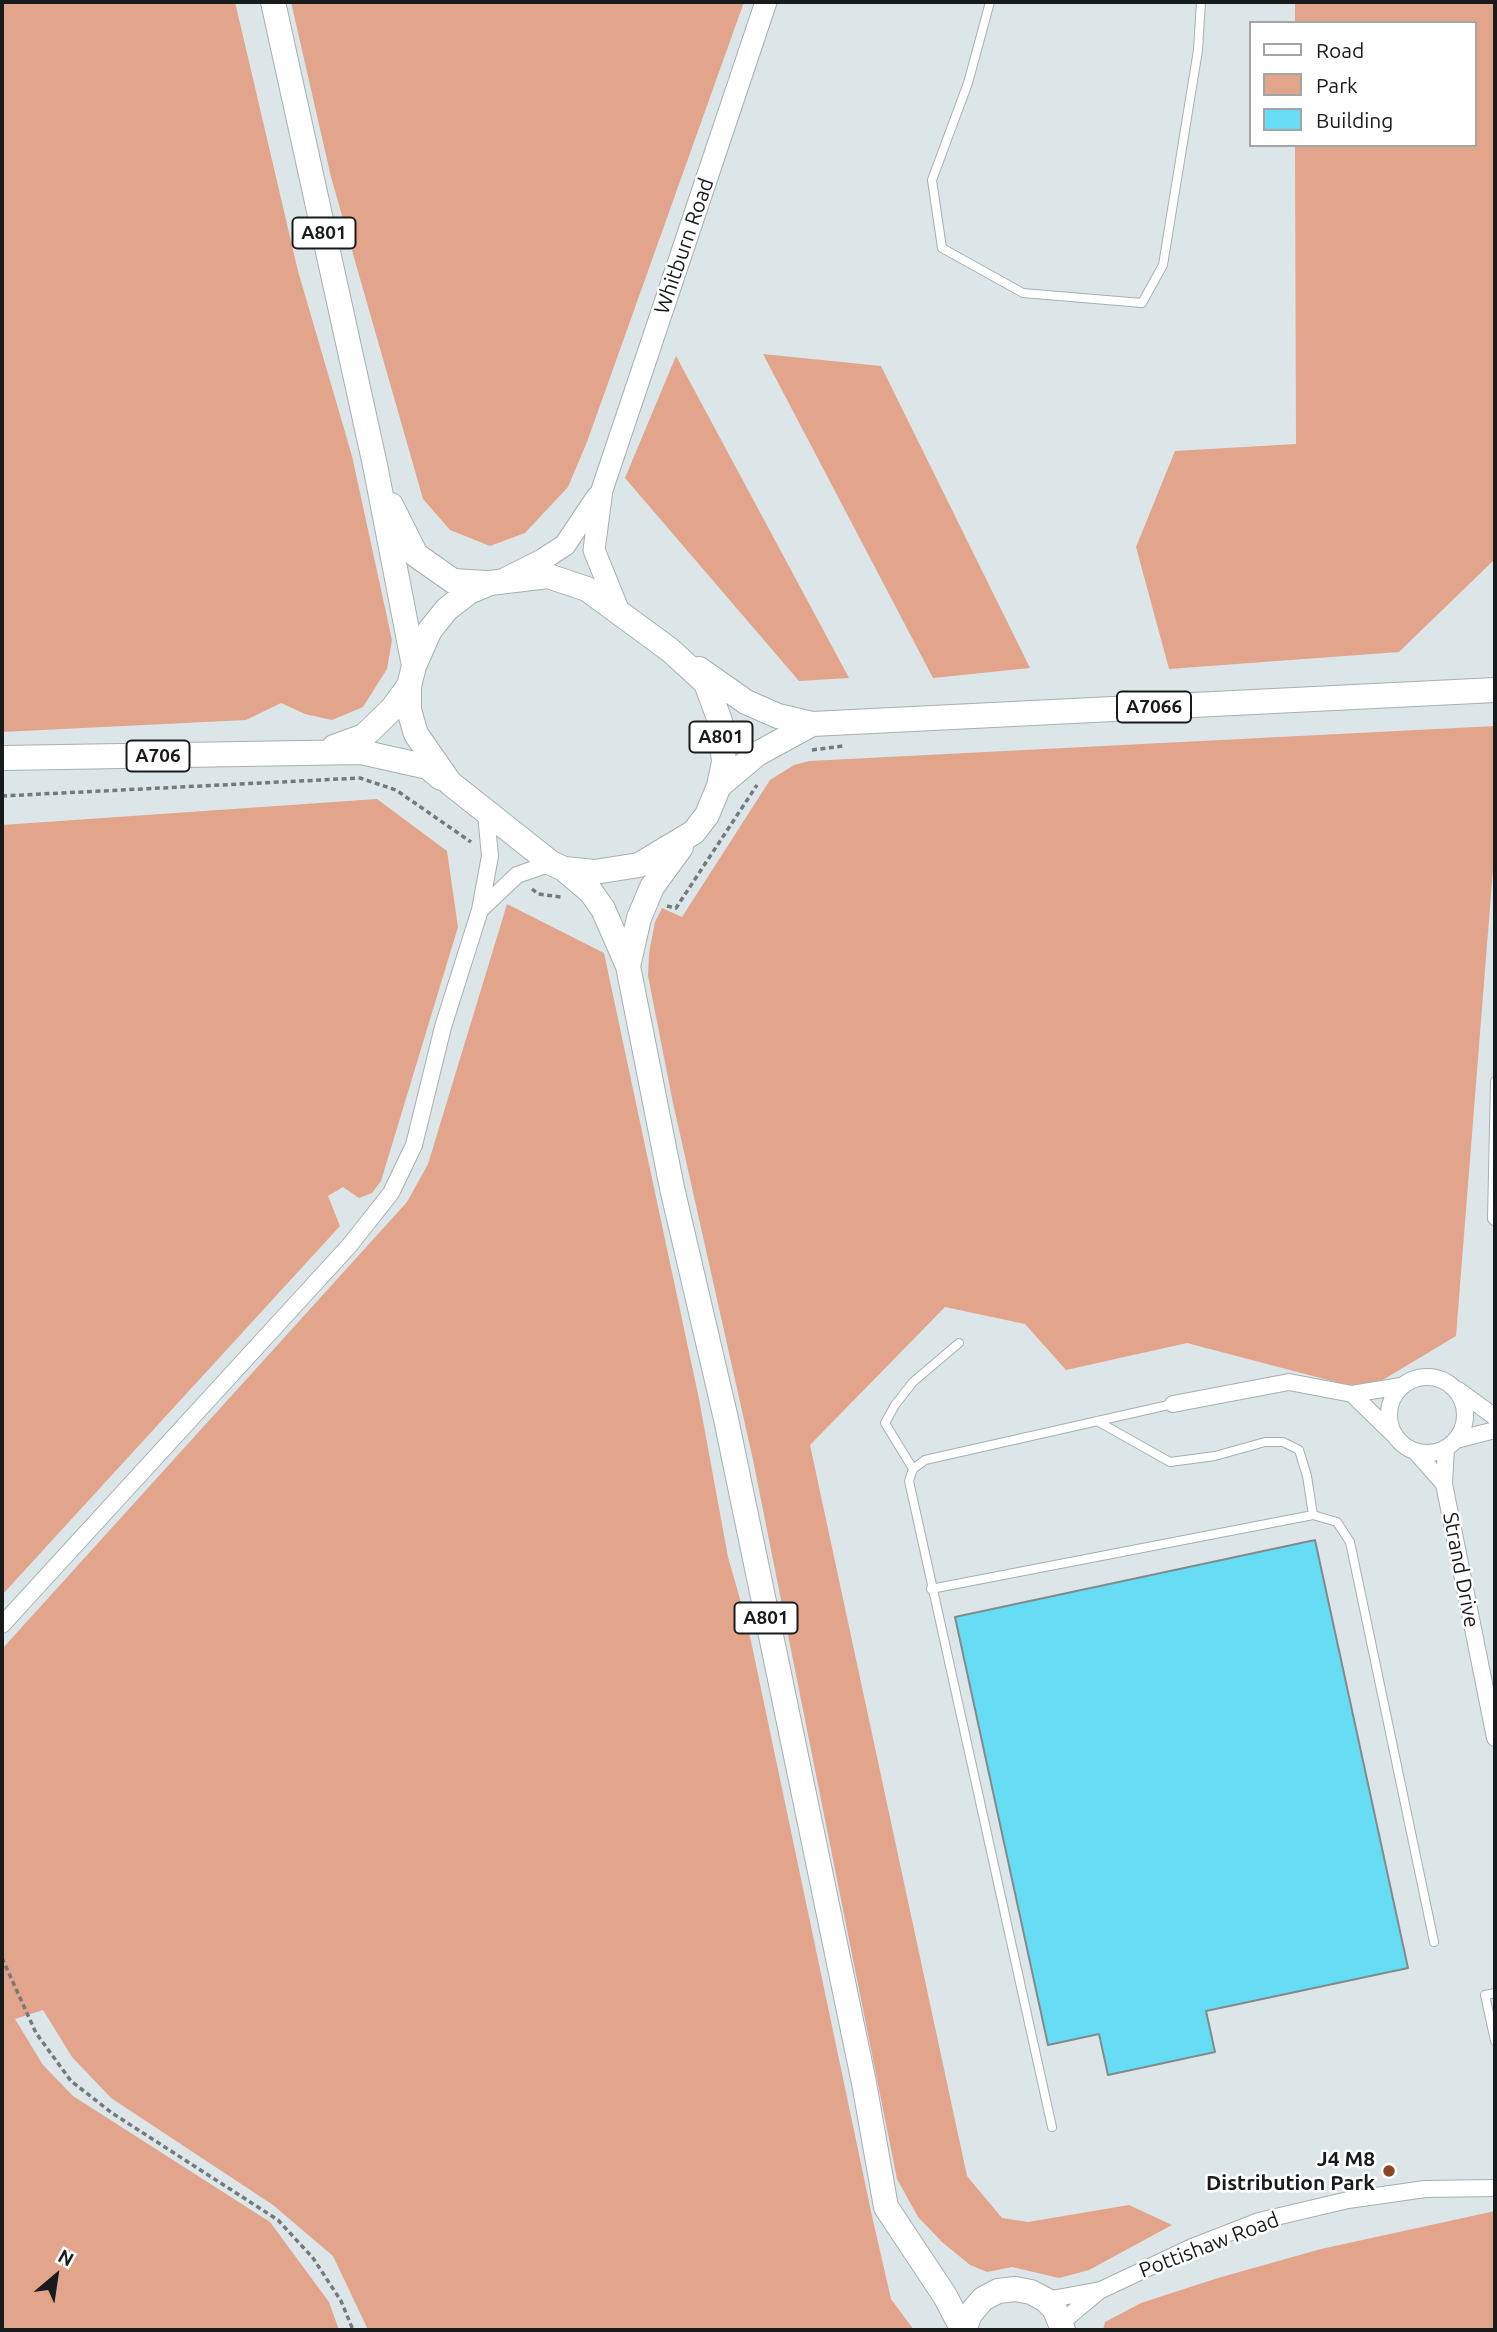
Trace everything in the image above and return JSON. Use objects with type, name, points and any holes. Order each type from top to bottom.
[{"type":"main road","name":"A801","points":[[273,2],[375,465],[411,676],[409,710],[416,734],[450,783],[486,814],[591,892],[603,909],[628,966],[672,1188],[726,1419],[864,2083],[886,2207],[964,2330]]},
{"type":"main road","name":"Whitburn Road","points":[[618,609],[594,550],[602,490],[766,2]]},
{"type":"main road","name":"A801","points":[[375,465],[397,521],[416,555],[453,581],[494,582],[548,576],[587,589],[618,609],[670,650],[706,683],[720,721],[724,762],[719,786],[707,815],[663,869],[652,887],[636,928],[628,966]]},
{"type":"main road","name":"Whitburn Road","points":[[494,582],[542,560],[565,545],[602,490]]},
{"type":"main road","name":"A801","points":[[411,676],[430,630],[447,609],[469,592],[494,582]]},
{"type":"main road","name":"A7066","points":[[670,650],[746,702],[778,716],[812,724],[1495,690]]},
{"type":"main road","name":"A706","points":[[314,754],[364,736],[392,709],[411,676]]},
{"type":"main road","name":"A7066","points":[[719,786],[757,754],[812,724]]},
{"type":"main road","name":"A706","points":[[2,758],[361,752],[428,767],[467,797]]},
{"type":"main road","name":"A801","points":[[558,866],[595,872],[639,865],[694,832]]},
{"type":"main road","name":"A801","points":[[922,2263],[951,2284],[983,2299],[970,2314],[964,2330]]},
{"type":"main road","points":[[983,2299],[998,2291],[1015,2289],[1031,2292],[1046,2300],[1062,2326]]},
{"type":"street","points":[[2,1625],[349,1246],[391,1192],[414,1145],[443,1027],[480,910],[490,856],[486,814]]},
{"type":"street","points":[[480,910],[517,875],[558,866]]},
{"type":"street","points":[[1173,1404],[1289,1382],[1352,1394],[1401,1387],[1422,1377],[1433,1377],[1454,1387],[1495,1417]]},
{"type":"street","points":[[1394,1434],[1389,1409],[1401,1387]]},
{"type":"street","points":[[1451,1444],[1462,1430],[1465,1407],[1454,1387]]},
{"type":"street","points":[[1352,1394],[1415,1451],[1436,1452],[1451,1444],[1495,1430]]},
{"type":"street","name":"Strand Drive","points":[[1451,1444],[1444,1484],[1495,1738]]},
{"type":"street","name":"Strand Drive","points":[[1415,1451],[1444,1484]]},
{"type":"street","name":"Pottishaw Road","points":[[1046,2300],[1101,2290],[1190,2248],[1259,2221],[1348,2200],[1425,2189],[1492,2187]]},
{"type":"street","name":"Pottishaw Road","points":[[1062,2326],[1101,2290]]},
{"type":"lane","points":[[990,2],[968,83],[932,180],[942,248],[1023,293],[1142,303],[1163,265],[1198,50],[1201,2]]},
{"type":"lane","points":[[1495,1082],[1492,1219],[1495,1222]]},
{"type":"lane","points":[[959,1343],[913,1382],[895,1405],[886,1423],[913,1469],[910,1490],[1052,2127]]},
{"type":"lane","points":[[913,1469],[925,1460],[1173,1404]]},
{"type":"lane","points":[[1097,1421],[1170,1462],[1215,1456],[1265,1442],[1283,1442],[1299,1450],[1307,1476],[1313,1515]]},
{"type":"lane","points":[[931,1589],[1313,1515],[1337,1522],[1350,1542],[1434,1942]]},
{"type":"lane","points":[[1495,1993],[1485,1995],[1495,2040]]},
{"type":"path","points":[[2,1958],[36,2033],[71,2081],[112,2113],[278,2220],[313,2258],[341,2301],[352,2330]]},
{"type":"green space","points":[[2,2],[235,2],[298,271],[352,456],[392,640],[387,669],[363,707],[332,720],[305,714],[281,703],[246,720],[2,732]]},
{"type":"green space","points":[[291,2],[744,2],[587,442],[568,487],[525,533],[490,546],[450,530],[423,499],[331,177]]},
{"type":"green space","points":[[1295,2],[1495,2],[1495,559],[1399,652],[1169,669],[1136,547],[1175,451],[1296,444],[1295,147],[1476,147],[1476,21],[1295,21]]},
{"type":"green space","points":[[763,354],[881,366],[1030,668],[933,678]]},
{"type":"green space","points":[[676,356],[849,678],[799,681],[625,478]]},
{"type":"green space","points":[[1495,726],[1495,844],[1456,1336],[1366,1390],[1187,1343],[1066,1370],[1025,1324],[945,1307],[810,1445],[967,2176],[1002,2218],[1028,2222],[1129,2205],[1172,2225],[1089,2270],[1059,2278],[1012,2267],[987,2272],[970,2265],[942,2242],[918,2217],[897,2179],[753,1460],[673,1103],[648,976],[655,922],[662,908],[682,917],[770,780],[794,765],[809,761]]},
{"type":"green space","points":[[377,799],[447,851],[458,927],[381,1181],[372,1193],[359,1198],[343,1187],[328,1196],[340,1226],[2,1595],[2,825]]},
{"type":"green space","points":[[507,904],[604,953],[699,1399],[728,1557],[748,1627],[872,2216],[891,2299],[914,2330],[368,2330],[333,2256],[273,2205],[111,2098],[72,2057],[43,2010],[15,2019],[43,2065],[73,2096],[270,2222],[329,2302],[339,2330],[2,2330],[2,1649],[407,1202],[428,1164]]},
{"type":"green space","points":[[1495,2211],[1495,2330],[1103,2330],[1105,2322],[1141,2303],[1218,2278],[1321,2249]]},
{"type":"building","points":[[1315,1540],[1408,1968],[1206,2011],[1215,2052],[1108,2075],[1099,2034],[1048,2045],[955,1617]]},
{"type":"place","name":"J4 M8 Distribution Park","points":[[1389,2171]]}]
